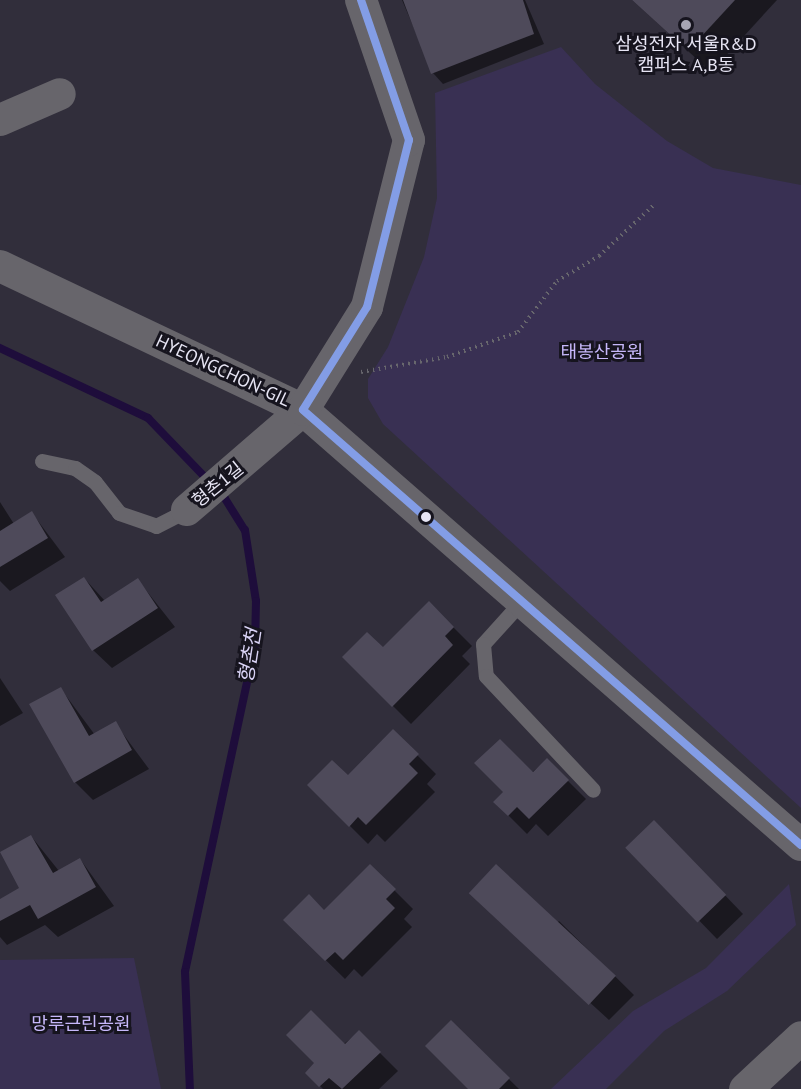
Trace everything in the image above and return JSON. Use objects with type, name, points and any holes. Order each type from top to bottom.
[{"type":"street","name":"형촌1길","points":[[187,510],[249,460],[303,410],[367,307],[409,140],[361,0]]},
{"type":"street","points":[[0,120],[60,94]]},
{"type":"street","name":"HYEONGCHON-GIL","points":[[0,266],[303,410],[801,845]]},
{"type":"street","points":[[745,1089],[801,1036]]},
{"type":"lane","points":[[42,461],[75,468],[95,482],[119,513],[156,526],[187,510]]},
{"type":"lane","points":[[522,601],[483,644],[486,676],[593,789]]},
{"type":"path","points":[[332,364],[368,374],[447,357],[518,332],[557,281],[599,256],[655,204]]},
{"type":"green space","name":"태봉산공원","points":[[561,47],[595,84],[667,141],[713,168],[801,185],[801,808],[383,424],[368,398],[368,379],[388,347],[424,257],[437,198],[435,93]]},
{"type":"green space","points":[[789,884],[796,925],[727,991],[664,1031],[606,1089],[551,1089],[633,1011],[706,968]]},
{"type":"green space","name":"망루근린공원","points":[[134,958],[161,1089],[0,1089],[0,960]]},
{"type":"building","points":[[403,0],[523,0],[534,34],[431,74]]},
{"type":"building","name":"삼성전자 서울R&D 캠퍼스 A,B동","points":[[632,0],[735,0],[688,51]]},
{"type":"building","points":[[32,511],[48,538],[0,567],[0,531]]},
{"type":"building","points":[[84,577],[101,602],[138,578],[158,608],[92,651],[55,595]]},
{"type":"building","points":[[429,601],[454,627],[445,636],[453,645],[392,707],[342,657],[367,632],[383,647]]},
{"type":"building","points":[[61,687],[89,736],[116,721],[132,750],[74,783],[29,704]]},
{"type":"building","points":[[393,729],[419,754],[409,764],[418,773],[366,825],[358,817],[349,827],[307,785],[332,760],[348,775]]},
{"type":"building","points":[[500,739],[533,772],[547,758],[569,780],[529,819],[517,807],[508,816],[493,802],[503,792],[474,763]]},
{"type":"building","points":[[654,820],[726,895],[697,923],[625,848]]},
{"type":"building","points":[[31,835],[53,873],[80,858],[96,887],[38,919],[30,905],[0,921],[0,899],[19,888],[0,852]]},
{"type":"building","points":[[370,864],[396,889],[386,899],[395,908],[343,960],[335,952],[325,961],[283,920],[309,894],[324,910]]},
{"type":"building","points":[[496,864],[616,976],[589,1005],[469,893]]},
{"type":"building","points":[[311,1010],[345,1044],[359,1030],[381,1052],[342,1089],[329,1078],[319,1087],[305,1073],[314,1063],[286,1035]]},
{"type":"building","points":[[451,1020],[510,1078],[499,1089],[468,1089],[425,1046]]},
{"type":"waterway","name":"형촌천","points":[[0,348],[148,418],[224,497],[245,530],[256,601],[255,645],[185,972],[190,1089]]},
{"type":"transit line","points":[[361,0],[409,140],[367,307],[303,410],[801,845]]},
{"type":"place","name":"삼성전자 서울R&D 캠퍼스 A,B동","points":[[686,25]]}]
